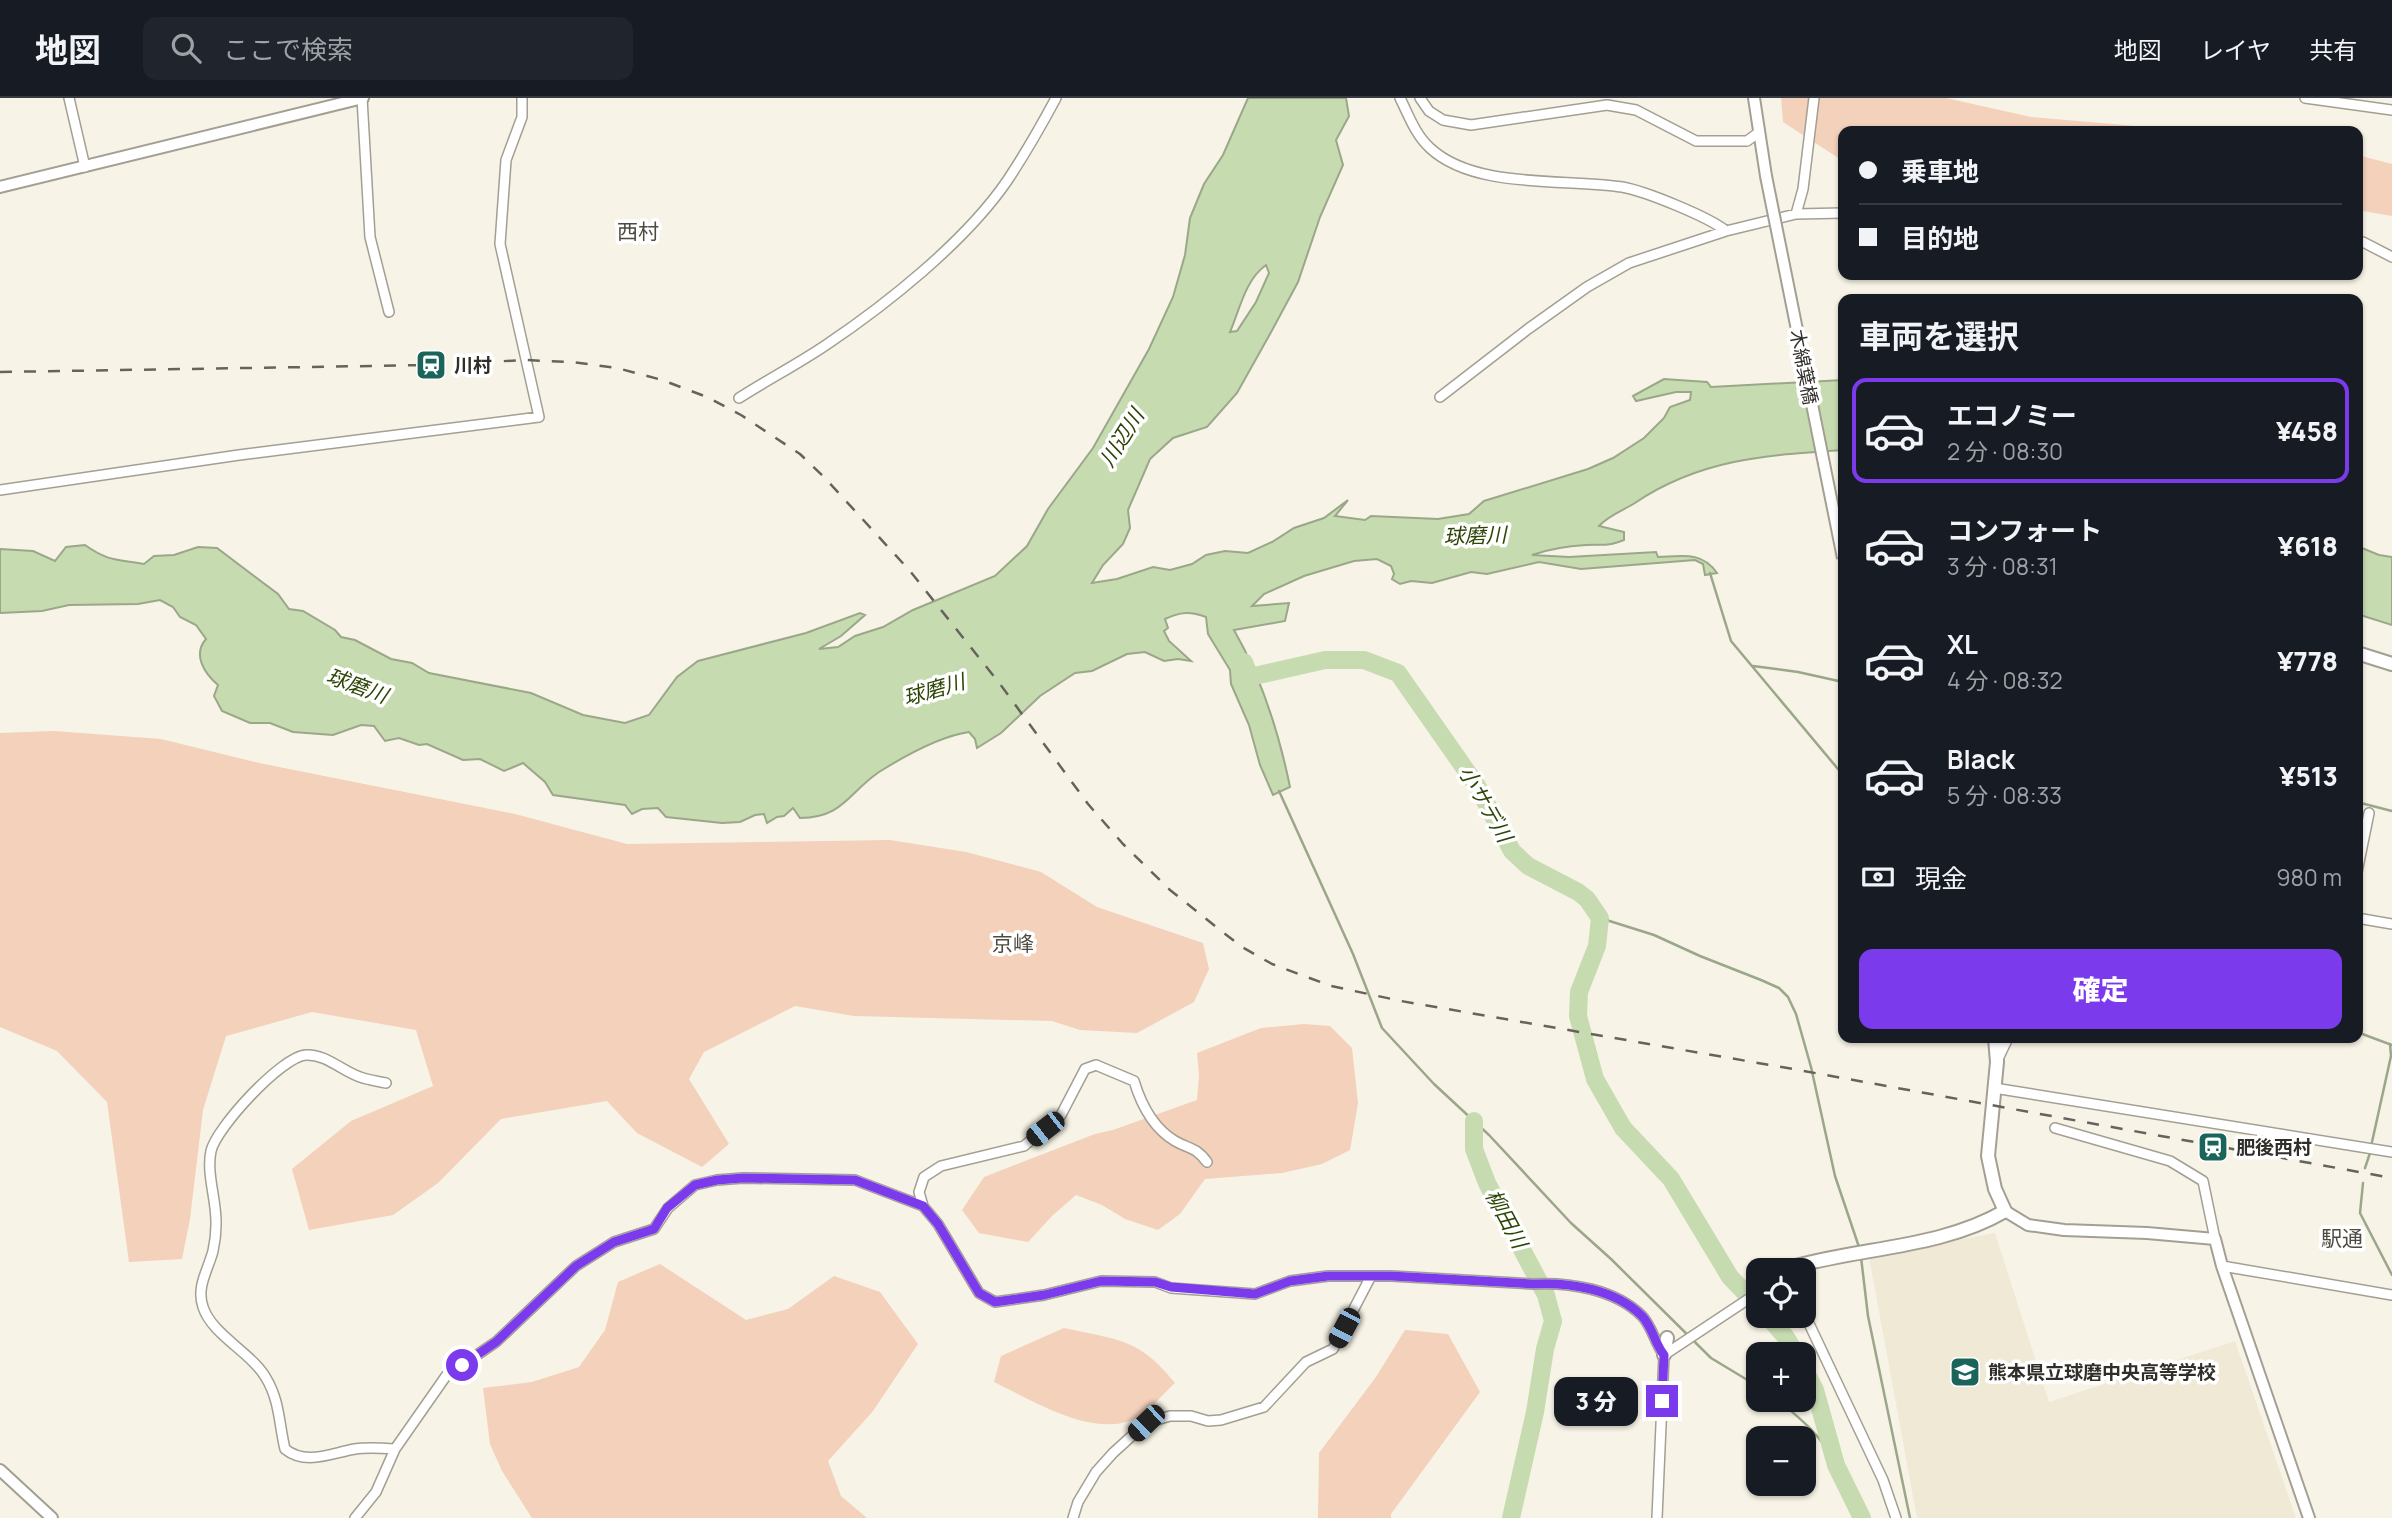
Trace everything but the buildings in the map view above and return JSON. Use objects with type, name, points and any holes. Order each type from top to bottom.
[{"type":"main road","points":[[2363,655],[2392,664]]},
{"type":"main road","points":[[1816,1261],[1955,1233],[1980,1225],[2004,1211],[1995,1189],[1988,1156],[1997,1062],[1995,1043]]},
{"type":"main road","points":[[1664,1355],[1667,1338]]},
{"type":"street","points":[[69,98],[85,167]]},
{"type":"street","points":[[0,187],[362,98],[370,237],[389,312]]},
{"type":"street","points":[[0,490],[239,455],[539,417],[500,244],[506,160],[522,117],[522,98]]},
{"type":"street","points":[[738,398],[825,346],[895,294],[948,246],[1006,182],[1056,98]]},
{"type":"street","points":[[1400,98],[1416,133],[1433,150],[1461,166],[1507,177],[1624,188],[1702,217],[1726,231]]},
{"type":"street","points":[[1420,98],[1429,111],[1443,120],[1471,125],[1607,105],[1636,110],[1696,141],[1746,141],[1758,133]]},
{"type":"street","name":"木綿葉橋","points":[[1754,98],[1766,176],[1838,533]]},
{"type":"street","points":[[1796,214],[1803,189],[1814,98]]},
{"type":"street","points":[[2305,98],[2392,110]]},
{"type":"street","points":[[1440,397],[1587,287],[1629,263],[1726,231],[1796,214],[1838,213]]},
{"type":"street","points":[[2363,242],[2392,257]]},
{"type":"street","points":[[2363,843],[2369,813]]},
{"type":"street","points":[[2363,919],[2392,924]]},
{"type":"street","points":[[1997,1062],[2006,1043]]},
{"type":"street","points":[[386,1083],[360,1077],[319,1057],[307,1055],[297,1057],[277,1069],[248,1098],[215,1139],[211,1152],[216,1207],[215,1240],[202,1281],[200,1297],[204,1310],[214,1325],[257,1365],[267,1378],[275,1397],[285,1449],[294,1457],[313,1459],[357,1449],[395,1450]]},
{"type":"street","points":[[1207,1162],[1195,1149],[1174,1140],[1146,1112],[1134,1081],[1096,1065],[1085,1069],[1061,1115],[1024,1146],[941,1166],[924,1177],[919,1192],[923,1206],[938,1224],[979,1293],[995,1302],[1044,1295],[1101,1281],[1155,1282],[1171,1287],[1255,1294],[1290,1281],[1328,1276],[1552,1283],[1587,1288],[1617,1299],[1644,1317],[1664,1355],[1657,1518]]},
{"type":"street","points":[[1994,1088],[2392,1152]]},
{"type":"street","points":[[2054,1128],[2171,1161],[2203,1181],[2222,1266],[2309,1518]]},
{"type":"street","points":[[355,1518],[376,1492],[395,1450],[446,1376],[496,1342],[576,1266],[614,1242],[654,1229],[667,1208],[695,1185],[743,1178],[855,1180],[923,1206]]},
{"type":"street","points":[[2004,1211],[2028,1225],[2215,1239]]},
{"type":"street","points":[[2222,1266],[2392,1295]]},
{"type":"street","points":[[1073,1518],[1078,1502],[1096,1472],[1146,1423],[1170,1416],[1221,1420],[1264,1407],[1306,1362],[1333,1349],[1371,1276]]},
{"type":"street","points":[[1664,1355],[1746,1301]]},
{"type":"street","points":[[1811,1328],[1882,1480],[1896,1518]]},
{"type":"street","points":[[0,1470],[52,1518]]},
{"type":"shaded area","points":[[1781,98],[1946,98],[2031,117],[2135,126],[1838,126],[1838,158],[1783,122]]},
{"type":"shaded area","points":[[2363,157],[2392,164],[2392,216],[2363,211]]},
{"type":"shaded area","points":[[54,731],[161,739],[259,763],[515,814],[627,844],[890,840],[966,852],[1041,872],[1097,907],[1203,943],[1209,969],[1194,1002],[1137,1033],[1080,1030],[1052,1021],[854,1016],[795,1006],[704,1052],[689,1079],[729,1144],[702,1167],[637,1133],[607,1101],[501,1119],[438,1183],[393,1215],[309,1230],[292,1169],[351,1121],[433,1086],[416,1030],[312,1012],[226,1036],[203,1110],[190,1219],[182,1259],[129,1262],[107,1102],[57,1051],[0,1027],[0,733]]},
{"type":"shaded area","points":[[1304,1024],[1330,1026],[1352,1048],[1358,1103],[1350,1150],[1322,1164],[1282,1173],[1205,1179],[1180,1214],[1158,1230],[1125,1219],[1102,1205],[1076,1195],[1028,1242],[979,1233],[962,1210],[984,1177],[1095,1134],[1197,1100],[1197,1053],[1261,1028]]},
{"type":"shaded area","name":"熊本県立球磨中央高等学校","points":[[1995,1233],[2049,1402],[2235,1341],[2296,1518],[1917,1518],[1869,1257]]},
{"type":"shaded area","points":[[660,1264],[746,1320],[788,1309],[834,1276],[880,1292],[918,1344],[873,1411],[828,1461],[841,1496],[867,1518],[532,1518],[502,1471],[490,1444],[483,1388],[532,1382],[579,1367],[605,1330],[618,1282]]},
{"type":"shaded area","points":[[1064,1328],[1126,1343],[1150,1357],[1175,1383],[1138,1417],[1121,1423],[1103,1424],[1064,1415],[994,1382],[1001,1356]]},
{"type":"shaded area","points":[[1405,1330],[1448,1334],[1480,1392],[1391,1514],[1391,1518],[1318,1518],[1319,1453],[1376,1377]]},
{"type":"water","points":[[1248,98],[1346,98],[1349,116],[1336,140],[1343,165],[1320,217],[1298,282],[1237,393],[1207,427],[1173,438],[1150,459],[1128,510],[1130,528],[1123,544],[1103,565],[1092,583],[1117,579],[1153,567],[1170,570],[1192,564],[1206,555],[1225,551],[1248,553],[1294,528],[1324,518],[1348,500],[1335,516],[1365,520],[1371,516],[1438,519],[1469,514],[1484,501],[1588,469],[1613,458],[1644,438],[1664,418],[1670,407],[1690,400],[1691,392],[1676,392],[1636,401],[1633,396],[1664,379],[1707,382],[1711,387],[1838,380],[1838,450],[1761,457],[1709,468],[1659,488],[1599,526],[1624,532],[1624,540],[1609,544],[1559,548],[1532,555],[1569,557],[1656,552],[1658,557],[1698,558],[1717,573],[1705,575],[1703,564],[1695,560],[1581,569],[1539,562],[1487,574],[1471,572],[1432,583],[1411,581],[1400,584],[1392,579],[1394,574],[1391,566],[1377,559],[1354,561],[1304,576],[1264,594],[1252,606],[1289,603],[1285,621],[1234,630],[1261,687],[1286,767],[1290,787],[1273,795],[1260,765],[1249,725],[1231,684],[1230,670],[1208,634],[1206,617],[1190,613],[1165,619],[1168,628],[1164,631],[1169,641],[1191,661],[1164,661],[1145,652],[1127,654],[1092,671],[1075,673],[1040,696],[1001,733],[977,748],[975,739],[969,732],[935,742],[911,754],[868,780],[836,809],[815,817],[800,818],[793,808],[784,816],[767,823],[764,814],[740,822],[722,823],[666,817],[658,808],[642,809],[632,814],[625,805],[553,795],[545,782],[523,763],[504,771],[480,759],[463,760],[427,744],[419,745],[399,738],[385,741],[374,726],[361,725],[333,735],[293,732],[270,723],[250,723],[222,711],[214,696],[218,685],[205,670],[200,658],[200,651],[206,639],[196,625],[180,617],[173,607],[160,600],[138,604],[69,605],[42,611],[0,613],[0,549],[33,551],[55,561],[66,547],[85,545],[107,557],[144,564],[154,556],[174,555],[198,547],[217,548],[278,594],[289,609],[303,611],[335,630],[341,637],[355,640],[391,659],[412,663],[429,673],[531,693],[583,715],[625,723],[649,715],[677,677],[698,661],[806,633],[860,613],[865,615],[841,636],[819,649],[838,647],[855,636],[883,627],[913,610],[995,576],[1027,546],[1048,509],[1093,448],[1149,349],[1173,297],[1185,255],[1190,218],[1204,184],[1223,155]],"holes":[[[1266,265],[1269,273],[1256,302],[1237,331],[1230,332],[1253,279]]]},
{"type":"water","points":[[2363,548],[2392,557],[2392,625],[2363,616]]},
{"type":"waterway","points":[[1710,573],[1731,641],[1838,769]]},
{"type":"waterway","name":"小サデ川","points":[[1244,662],[1250,677],[1325,660],[1364,660],[1398,673],[1477,786],[1512,851],[1528,866],[1587,899],[1600,918],[1597,946],[1579,992],[1578,1016],[1595,1079],[1623,1128],[1671,1179],[1730,1277],[1746,1294]]},
{"type":"waterway","points":[[1753,666],[1838,681]]},
{"type":"waterway","name":"柳田川","points":[[1279,791],[1353,954],[1382,1028],[1434,1084],[1489,1135],[1571,1223],[1711,1358],[1746,1379]]},
{"type":"waterway","points":[[2363,804],[2392,811]]},
{"type":"waterway","points":[[1600,918],[1654,935],[1779,988],[1788,997],[1796,1014],[1811,1067],[1835,1176],[1860,1250]]},
{"type":"waterway","points":[[2363,1034],[2392,1045]]},
{"type":"waterway","points":[[2372,1142],[2391,1056],[2390,1044]]},
{"type":"waterway","name":"柳田川","points":[[1474,1121],[1474,1149],[1487,1183],[1546,1295],[1553,1321],[1511,1518]]},
{"type":"waterway","points":[[2365,1168],[2370,1153]]},
{"type":"waterway","points":[[2363,1183],[2360,1213],[2392,1275]]},
{"type":"waterway","points":[[1861,1257],[1868,1316],[1910,1518]]},
{"type":"waterway","name":"小サデ川","points":[[1778,1328],[1789,1342]]},
{"type":"waterway","name":"小サデ川","points":[[1816,1394],[1836,1465],[1862,1518]]},
{"type":"waterway","points":[[1792,1412],[1818,1437],[1836,1465]]},
{"type":"railway","points":[[0,372],[431,365],[525,360],[617,368],[662,380],[707,397],[741,415],[800,454],[910,571],[1000,684],[1088,804],[1123,844],[1170,890],[1242,947],[1272,964],[1331,986],[1401,1001],[2392,1178]]},
{"type":"place","name":"川村","points":[[431,365]]},
{"type":"place","name":"肥後西村","points":[[2213,1147]]},
{"type":"place","name":"熊本県立球磨中央高等学校","points":[[1965,1372]]},
{"type":"district","name":"西村","points":[[638,232]]},
{"type":"district","name":"京峰","points":[[1013,944]]},
{"type":"district","name":"駅通","points":[[2342,1239]]},
{"type":"route","points":[[462,1365],[496,1342],[576,1266],[597,1251],[614,1242],[654,1229],[667,1208],[695,1185],[743,1178],[855,1180],[923,1206],[938,1224],[979,1293],[995,1302],[1044,1295],[1101,1281],[1155,1282],[1171,1287],[1255,1294],[1290,1281],[1328,1276],[1552,1283],[1587,1288],[1617,1299],[1644,1317],[1664,1355],[1662,1401]]},
{"type":"water label","name":"川辺川","points":[[1122,438]]},
{"type":"water label","name":"球磨川","points":[[1475,536]]},
{"type":"water label","name":"球磨川","points":[[357,686]]},
{"type":"water label","name":"球磨川","points":[[934,690]]}]
